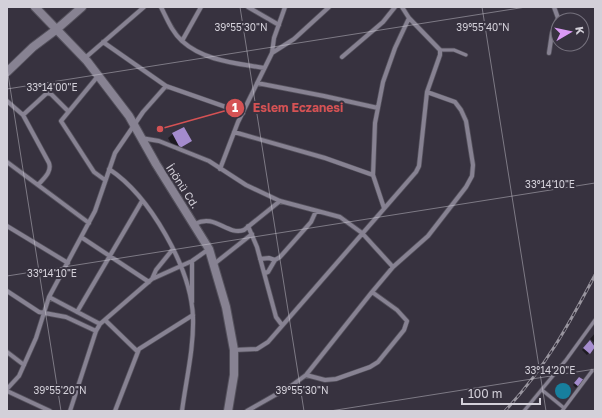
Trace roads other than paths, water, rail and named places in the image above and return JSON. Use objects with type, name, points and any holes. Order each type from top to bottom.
[{"type":"street","name":"İnönü Cd.","points":[[35,7],[85,58],[134,126],[209,249],[226,307],[234,350],[234,376],[228,411]]},
{"type":"street","points":[[8,69],[33,46],[57,29],[82,7]]},
{"type":"street","points":[[85,58],[144,7]]},
{"type":"street","points":[[160,7],[173,30],[182,41],[210,58],[264,68]]},
{"type":"street","points":[[182,41],[201,7]]},
{"type":"street","points":[[248,7],[279,25]]},
{"type":"street","points":[[220,168],[243,112],[272,53],[274,38],[285,7]]},
{"type":"street","points":[[272,53],[294,40],[329,7]]},
{"type":"street","points":[[342,58],[383,22],[395,7]]},
{"type":"street","points":[[234,350],[257,349],[268,342],[416,172],[419,166],[427,92],[440,55],[440,50],[409,18],[402,7]]},
{"type":"street","points":[[549,52],[552,33],[558,18],[554,7]]},
{"type":"street","points":[[384,208],[373,175],[375,123],[383,82],[395,48],[409,18]]},
{"type":"street","points":[[103,42],[166,86],[243,112]]},
{"type":"street","points":[[98,76],[60,121],[94,172],[105,180]]},
{"type":"street","points":[[257,83],[378,108]]},
{"type":"street","points":[[50,411],[7,390],[19,376],[36,338],[49,297],[95,211],[109,169],[119,147],[143,112],[166,86]]},
{"type":"street","points":[[246,411],[291,386],[306,375],[393,267],[428,236],[457,200],[472,176],[473,165],[466,121],[461,110],[455,102],[427,92]]},
{"type":"street","points":[[23,115],[47,93],[51,94],[68,111]]},
{"type":"street","points":[[7,101],[23,115],[50,168],[38,185]]},
{"type":"street","points":[[234,132],[326,158],[373,175]]},
{"type":"street","points":[[141,138],[159,141],[209,161],[246,185],[280,200],[340,217],[362,233],[393,267]]},
{"type":"street","points":[[7,162],[89,223]]},
{"type":"street","points":[[109,169],[125,182],[142,201],[173,249],[184,276],[193,314],[191,346],[182,411]]},
{"type":"street","points":[[195,224],[200,221],[208,221],[238,232],[248,226],[280,200]]},
{"type":"street","points":[[77,312],[142,201]]},
{"type":"street","points":[[265,273],[268,272],[275,260],[280,257],[311,222],[316,211]]},
{"type":"street","points":[[7,226],[68,262]]},
{"type":"street","points":[[248,226],[265,273],[276,317],[282,325]]},
{"type":"street","points":[[214,264],[252,234]]},
{"type":"street","points":[[82,237],[150,280]]},
{"type":"street","points":[[150,280],[173,249]]},
{"type":"street","points":[[70,411],[96,331],[100,324],[150,280],[192,261],[209,249]]},
{"type":"street","points":[[260,259],[269,258],[275,260]]},
{"type":"street","points":[[191,305],[192,261]]},
{"type":"street","points":[[7,291],[43,313],[66,317],[96,331]]},
{"type":"street","points":[[306,375],[325,380],[336,379],[370,368],[382,357],[404,330],[407,321],[397,310],[372,292]]},
{"type":"street","points":[[49,297],[100,324]]},
{"type":"street","points":[[115,411],[137,351],[143,344],[193,314]]},
{"type":"street","points":[[105,320],[137,351]]},
{"type":"street","points":[[7,352],[24,365]]},
{"type":"lane","points":[[440,50],[454,50],[466,55]]},
{"type":"lane","points":[[184,276],[192,274]]},
{"type":"lane","points":[[524,411],[566,360],[595,320]]},
{"type":"lane","points":[[542,390],[563,410],[592,371]]},
{"type":"water","points":[[560,383],[566,383],[571,388],[569,397],[566,399],[560,399],[555,394],[555,388]]},
{"type":"railway","points":[[505,411],[544,363],[575,312],[595,275]]},
{"type":"place","name":"Eslem Eczanesi","points":[[160,129]]}]
